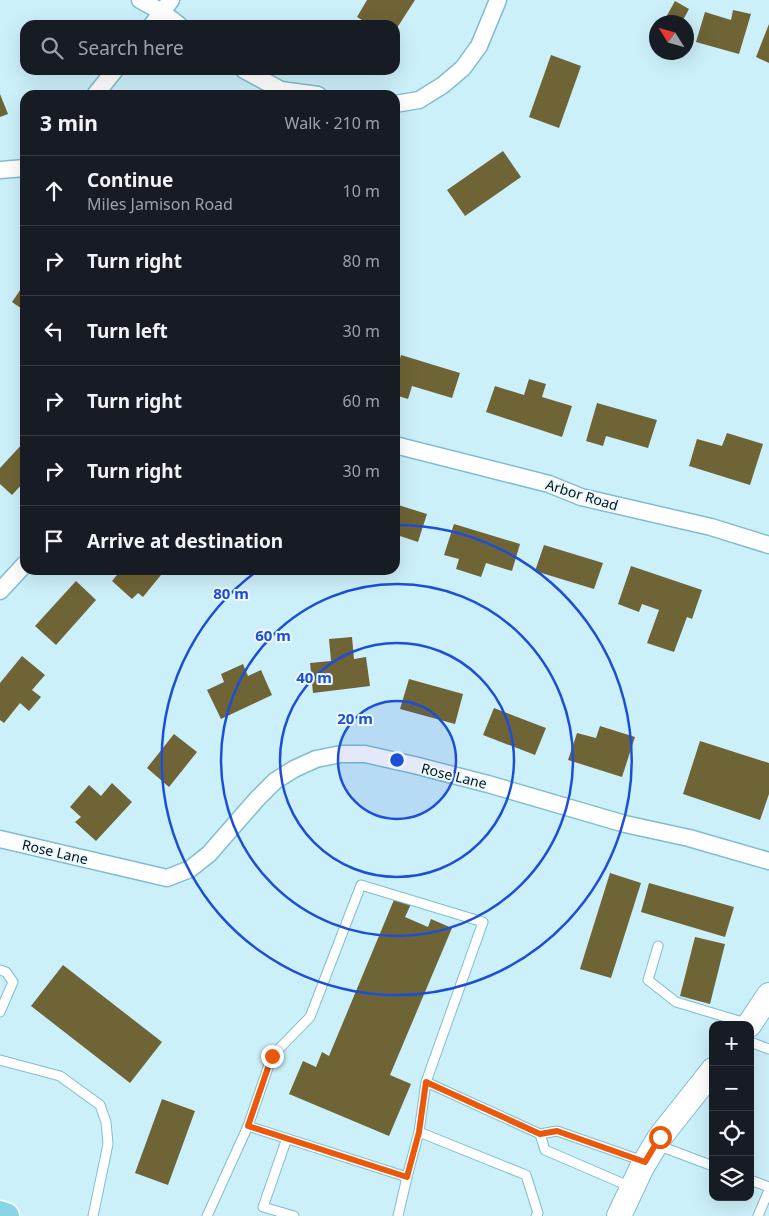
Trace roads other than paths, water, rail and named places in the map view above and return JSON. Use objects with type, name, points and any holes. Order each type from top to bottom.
[{"type":"main road","points":[[751,1021],[769,995]]},
{"type":"main road","points":[[619,1216],[632,1187],[651,1153],[709,1075]]},
{"type":"main road","points":[[0,1214],[6,1216]]},
{"type":"street","points":[[140,0],[173,20]]},
{"type":"street","points":[[400,103],[419,100],[443,85],[463,68],[479,46],[498,0]]},
{"type":"street","points":[[99,90],[111,75]]},
{"type":"street","points":[[253,75],[280,90]]},
{"type":"street","points":[[0,170],[20,168]]},
{"type":"street","name":"Arbor Road","points":[[400,446],[549,484],[581,497],[711,527],[769,545]]},
{"type":"street","points":[[0,591],[20,569]]},
{"type":"street","name":"Rose Lane","points":[[0,839],[168,878],[190,869],[209,854],[257,798],[275,781],[294,769],[316,759],[341,754],[365,754],[488,784],[559,806],[625,824],[689,838],[769,861]]},
{"type":"lane","points":[[207,1216],[248,1126],[272,1056],[310,1017],[361,885],[483,922],[426,1082],[419,1132],[398,1216]]},
{"type":"lane","points":[[658,946],[648,980],[676,1002],[739,1021]]},
{"type":"lane","points":[[0,970],[6,972],[13,982],[0,1012]]},
{"type":"lane","points":[[754,1043],[769,1049]]},
{"type":"lane","points":[[0,1060],[60,1076],[100,1105],[106,1122],[108,1144],[93,1216]]},
{"type":"lane","points":[[426,1082],[540,1134],[557,1131],[709,1165]]},
{"type":"lane","points":[[248,1126],[286,1140],[407,1177]]},
{"type":"lane","points":[[419,1132],[526,1175],[538,1213],[536,1216]]},
{"type":"lane","points":[[540,1134],[545,1150],[632,1187]]},
{"type":"lane","points":[[286,1140],[263,1207],[294,1216]]},
{"type":"lane","points":[[754,1182],[769,1188],[758,1216]]}]
